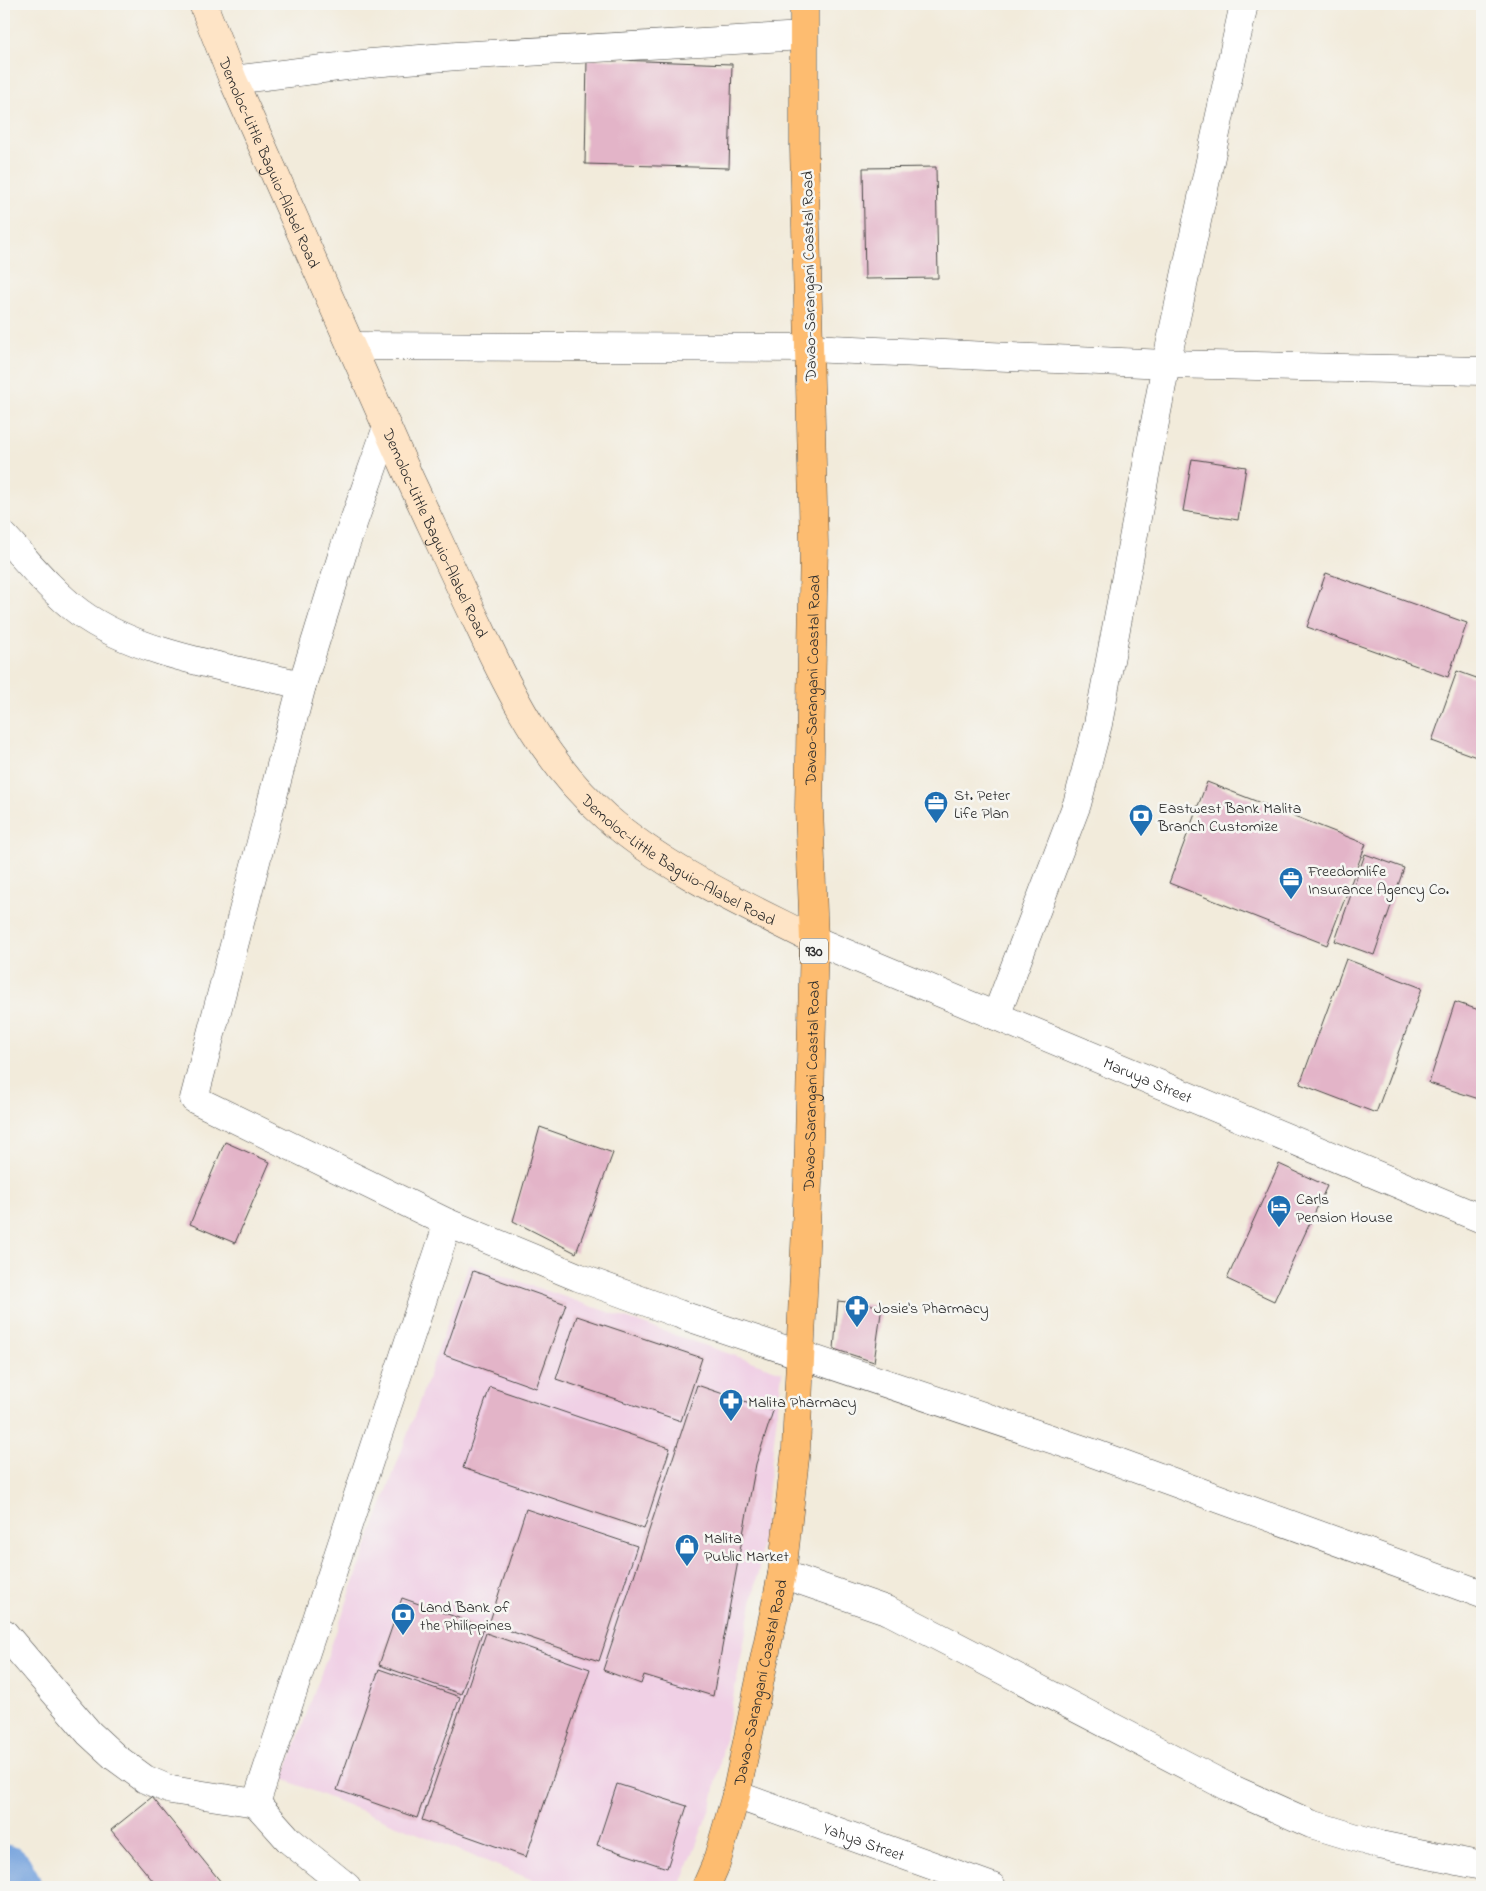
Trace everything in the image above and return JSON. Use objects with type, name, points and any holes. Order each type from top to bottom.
[{"type":"main road","name":"Demoloc-Little Baguio-Alabel Road","points":[[203,4],[233,80],[442,550],[515,702],[540,741],[569,779],[606,817],[658,856],[726,895],[814,940]]},
{"type":"main road","name":"Davao-Sarangani Coastal Road","points":[[706,1887],[736,1795],[782,1574],[796,1448],[808,1182],[814,940],[809,808],[814,544],[803,36],[804,4]]},
{"type":"street","points":[[996,1016],[1077,804],[1098,724],[1166,364],[1244,4]]},
{"type":"street","points":[[233,80],[371,63],[457,56],[803,36]]},
{"type":"street","points":[[351,346],[810,348],[1166,364],[1482,371]]},
{"type":"street","points":[[387,427],[343,552],[302,685],[194,1100],[448,1223],[587,1280],[800,1355],[1093,1454],[1482,1594]]},
{"type":"street","points":[[4,536],[79,612],[121,635],[160,651],[302,685]]},
{"type":"street","name":"Maruya Street","points":[[814,940],[1482,1219]]},
{"type":"street","points":[[256,1803],[448,1223]]},
{"type":"street","points":[[782,1574],[889,1611],[1226,1786],[1312,1824],[1380,1845],[1482,1866]]},
{"type":"street","points":[[4,1633],[89,1733],[114,1757],[145,1779],[171,1790],[256,1803],[290,1840],[347,1887]]},
{"type":"street","name":"Yahya Street","points":[[736,1795],[992,1887]]},
{"type":"shaded area","points":[[469,1264],[782,1372],[759,1568],[712,1803],[680,1887],[550,1887],[283,1779]]},
{"type":"building","points":[[587,59],[732,64],[729,168],[585,164]]},
{"type":"building","points":[[936,167],[938,278],[865,279],[863,168]]},
{"type":"building","points":[[1192,459],[1246,467],[1238,520],[1183,511]]},
{"type":"building","points":[[1326,573],[1467,623],[1448,677],[1307,627]]},
{"type":"building","points":[[1457,671],[1482,680],[1482,759],[1432,741]]},
{"type":"building","points":[[1207,782],[1366,844],[1327,945],[1169,883]]},
{"type":"building","points":[[1365,854],[1404,868],[1374,955],[1335,941]]},
{"type":"building","points":[[1346,959],[1422,988],[1376,1113],[1300,1084]]},
{"type":"building","points":[[1455,1002],[1482,1011],[1482,1100],[1429,1083]]},
{"type":"building","points":[[540,1127],[613,1153],[576,1253],[513,1221]]},
{"type":"building","points":[[225,1142],[270,1162],[235,1243],[190,1224]]},
{"type":"building","points":[[1279,1164],[1327,1186],[1274,1301],[1227,1279]]},
{"type":"building","points":[[473,1271],[566,1304],[536,1388],[444,1355]]},
{"type":"building","points":[[838,1301],[882,1306],[874,1362],[834,1349]]},
{"type":"building","points":[[577,1316],[702,1358],[681,1421],[556,1379]]},
{"type":"building","name":"Malita Public Market","points":[[697,1385],[773,1411],[756,1464],[713,1696],[644,1675],[641,1684],[603,1670]]},
{"type":"building","points":[[490,1387],[670,1448],[644,1529],[463,1468]]},
{"type":"building","points":[[526,1509],[637,1546],[599,1661],[489,1624]]},
{"type":"building","points":[[402,1598],[484,1627],[461,1694],[379,1665]]},
{"type":"building","points":[[486,1633],[590,1669],[526,1857],[422,1820]]},
{"type":"building","points":[[379,1669],[460,1697],[417,1818],[337,1790]]},
{"type":"building","points":[[617,1784],[687,1806],[667,1868],[597,1845]]},
{"type":"building","points":[[152,1797],[225,1887],[158,1887],[111,1830]]},
{"type":"waterway","points":[[4,1875],[11,1887]]},
{"type":"place","name":"St. Peter Life Plan","points":[[936,824]]},
{"type":"place","name":"Eastwest Bank Malita Branch Customize","points":[[1141,837]]},
{"type":"place","name":"Freedomlife Insurance Agency Co.","points":[[1291,900]]},
{"type":"place","name":"Carls Pension House","points":[[1279,1228]]},
{"type":"place","name":"Josie's Pharmacy","points":[[857,1328]]},
{"type":"place","name":"Malita Pharmacy","points":[[731,1422]]},
{"type":"place","name":"Malita Public Market","points":[[687,1567]]},
{"type":"place","name":"Land Bank of the Philippines","points":[[403,1636]]}]
